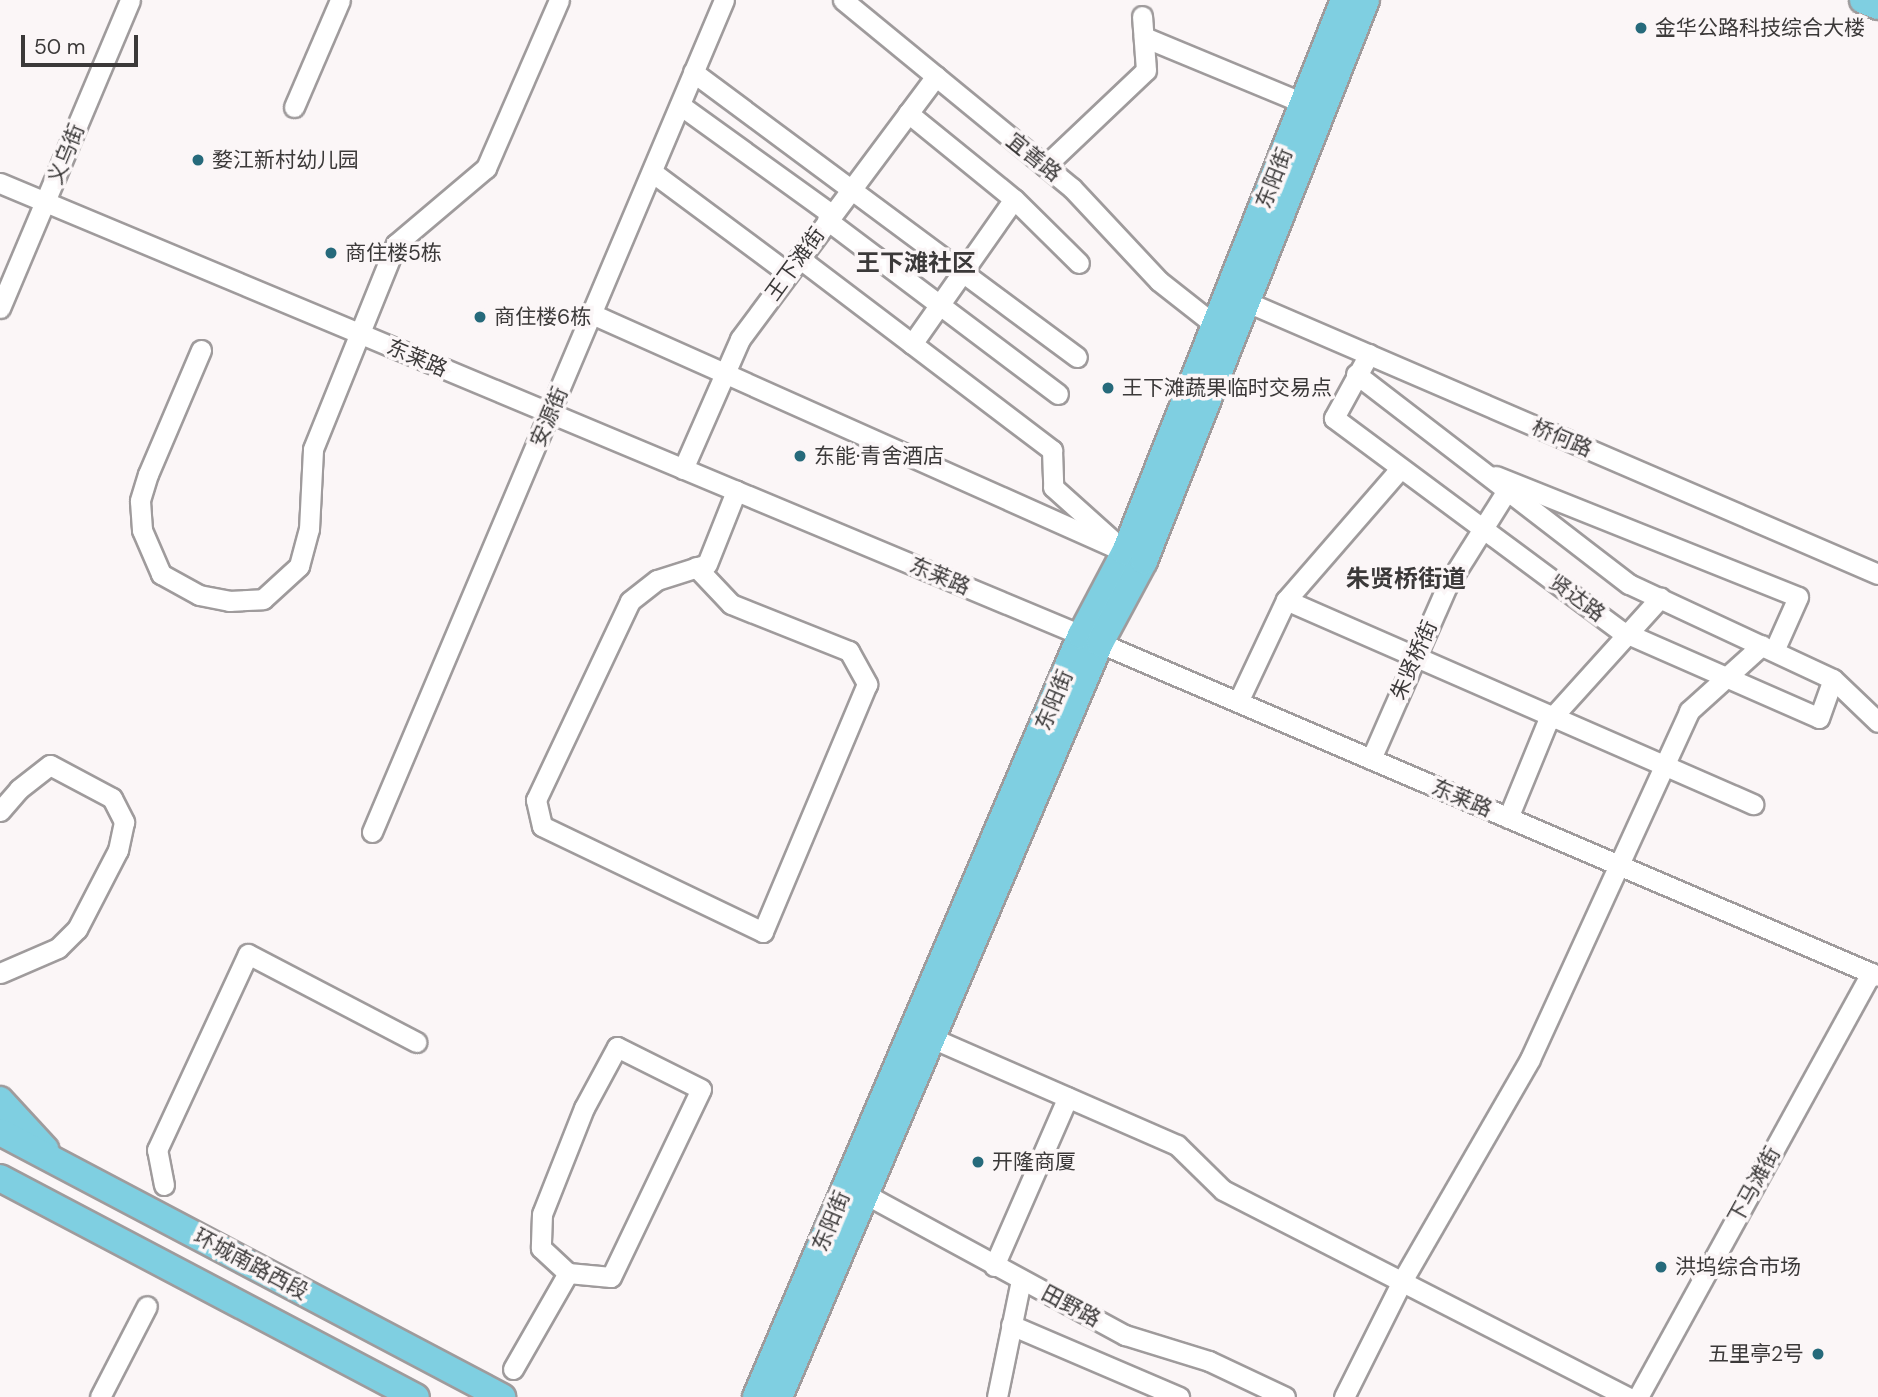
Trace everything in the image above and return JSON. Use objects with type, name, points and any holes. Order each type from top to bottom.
[{"type":"main road","name":"东阳街","points":[[779,1397],[932,1038],[1345,0]]},
{"type":"main road","name":"东阳街","points":[[756,1397],[1090,639],[1144,561],[1366,0]]},
{"type":"main road","points":[[1863,0],[1878,6]]},
{"type":"main road","points":[[0,1100],[55,1161]]},
{"type":"main road","name":"环城南路西段","points":[[0,1132],[502,1397]]},
{"type":"main road","name":"环城南路西段","points":[[0,1178],[394,1389],[416,1397]]},
{"type":"street","name":"义乌街","points":[[0,308],[130,0]]},
{"type":"street","points":[[294,107],[340,0]]},
{"type":"street","points":[[201,350],[139,501],[142,530],[161,574],[199,594],[229,601],[263,599],[299,566],[309,529],[313,449],[396,244],[486,168],[559,0]]},
{"type":"street","name":"安源街","points":[[372,832],[724,0]]},
{"type":"street","name":"宜善路","points":[[843,0],[1045,166],[1159,281],[1215,326]]},
{"type":"street","points":[[1045,166],[1146,70],[1142,16]]},
{"type":"street","points":[[1144,37],[1303,103]]},
{"type":"street","points":[[693,72],[852,186],[1077,357]]},
{"type":"street","name":"王下滩街","points":[[683,469],[723,370],[793,266],[936,76]]},
{"type":"street","points":[[680,105],[1058,394]]},
{"type":"street","points":[[908,113],[1014,199],[1079,263]]},
{"type":"street","points":[[652,172],[912,344],[1052,450],[1053,487],[1125,552]]},
{"type":"street","name":"东莱路","points":[[0,183],[1090,639],[1874,974]]},
{"type":"street","points":[[912,344],[1014,199]]},
{"type":"street","name":"桥何路","points":[[1247,302],[1878,574]]},
{"type":"street","points":[[592,314],[723,370],[1125,552]]},
{"type":"street","name":"贤达路","points":[[1369,355],[1356,374],[1334,418],[1400,469],[1630,635],[1819,718],[1833,679]]},
{"type":"street","points":[[1356,374],[1471,466],[1629,584],[1833,679],[1878,722]]},
{"type":"street","points":[[1344,1397],[1402,1281],[1530,1059],[1689,711],[1726,677],[1768,648],[1798,597],[1471,466]]},
{"type":"street","points":[[1238,702],[1286,600],[1400,469]]},
{"type":"street","points":[[696,567],[731,604],[849,651],[867,684],[762,932],[542,826],[536,800],[630,601],[657,580],[696,567],[707,564],[736,491]]},
{"type":"street","name":"朱贤桥街","points":[[1371,759],[1447,586],[1506,492]]},
{"type":"street","points":[[1508,818],[1554,716],[1630,635],[1660,598]]},
{"type":"street","points":[[1286,600],[1753,804]]},
{"type":"street","points":[[0,811],[19,789],[50,765],[112,798],[124,822],[118,850],[77,929],[58,948],[0,973]]},
{"type":"street","points":[[164,1185],[157,1150],[247,954],[416,1042]]},
{"type":"street","name":"下马滩街","points":[[1638,1397],[1874,974]]},
{"type":"street","points":[[932,1038],[1177,1145],[1223,1191],[1628,1397]]},
{"type":"street","points":[[617,1046],[701,1089],[611,1278],[568,1273],[541,1248],[542,1214],[584,1108],[617,1046]]},
{"type":"street","points":[[994,1266],[1068,1097]]},
{"type":"street","name":"田野路","points":[[865,1195],[1125,1335],[1209,1361],[1285,1397]]},
{"type":"street","points":[[513,1369],[568,1273]]},
{"type":"street","points":[[998,1397],[1021,1280]]},
{"type":"street","points":[[100,1397],[147,1306]]},
{"type":"street","points":[[1011,1325],[1179,1397]]},
{"type":"place","name":"金华公路科技综合大楼","points":[[1641,28]]},
{"type":"place","name":"婺江新村幼儿园","points":[[198,160]]},
{"type":"place","name":"商住楼5栋","points":[[331,253]]},
{"type":"place","name":"商住楼6栋","points":[[480,317]]},
{"type":"place","name":"王下滩蔬果临时交易点","points":[[1108,388]]},
{"type":"place","name":"东能·青舍酒店","points":[[800,456]]},
{"type":"place","name":"开隆商厦","points":[[978,1162]]},
{"type":"place","name":"洪坞综合市场","points":[[1661,1267]]},
{"type":"place","name":"五里亭2号","points":[[1818,1354]]},
{"type":"district","name":"王下滩社区","points":[[916,263]]},
{"type":"district","name":"朱贤桥街道","points":[[1406,579]]}]
